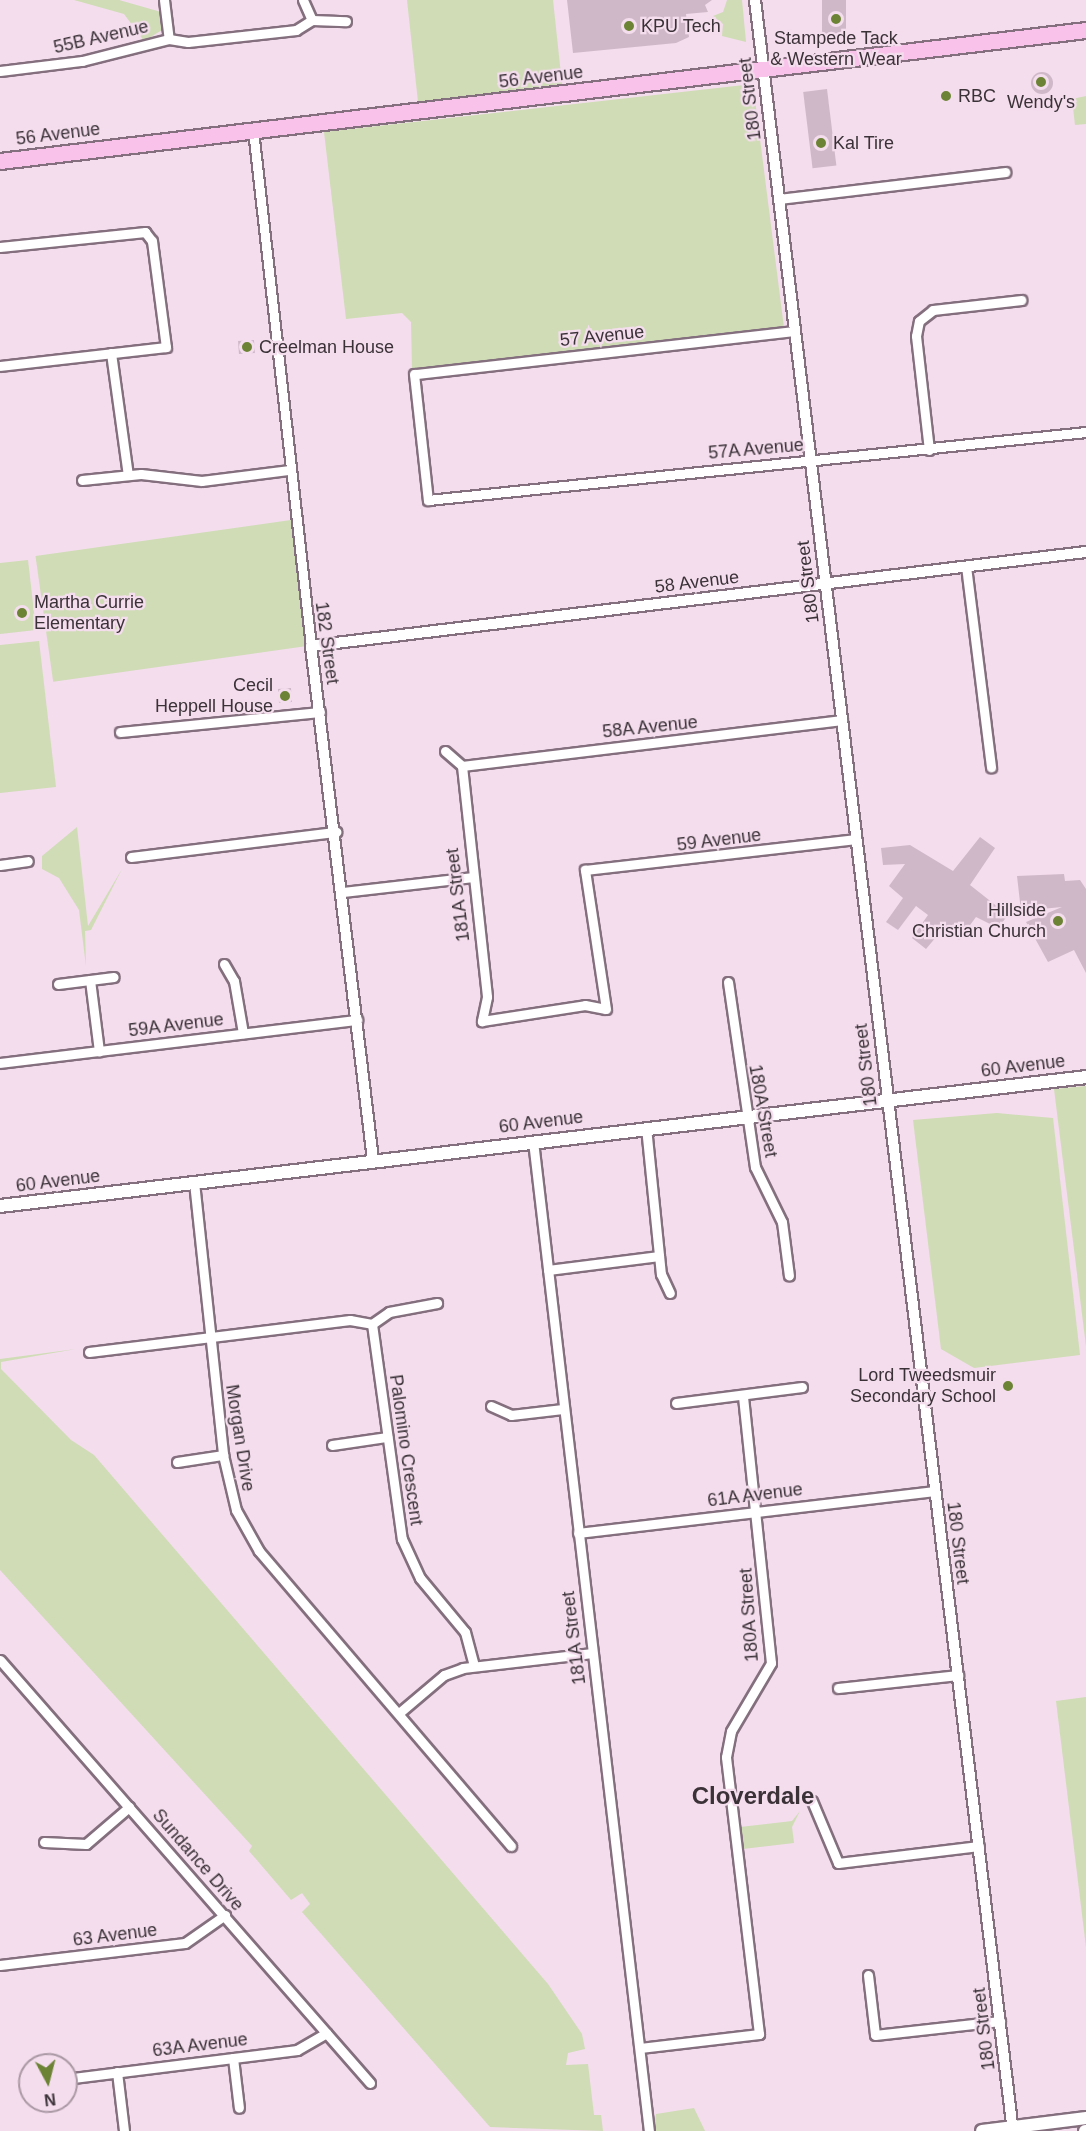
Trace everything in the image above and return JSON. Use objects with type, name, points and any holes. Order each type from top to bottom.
[{"type":"highway","name":"56 Avenue","points":[[0,160],[1086,30]]},
{"type":"main road","name":"60 Avenue","points":[[0,1206],[646,1127],[1086,1077]]},
{"type":"main road","points":[[982,2131],[1086,2118]]},
{"type":"street","points":[[165,0],[169,39]]},
{"type":"street","points":[[303,0],[312,20],[346,21]]},
{"type":"street","name":"180 Street","points":[[755,0],[1013,2128]]},
{"type":"street","name":"55B Avenue","points":[[0,71],[82,61],[169,39],[188,42],[296,30],[312,20]]},
{"type":"street","name":"182 Street","points":[[253,130],[289,470],[336,832],[373,1160]]},
{"type":"street","points":[[779,199],[1005,172]]},
{"type":"street","points":[[0,247],[145,232],[152,241],[166,346],[0,366]]},
{"type":"street","points":[[929,450],[915,336],[919,321],[933,310],[1021,300]]},
{"type":"street","name":"57 Avenue","points":[[428,500],[414,374],[794,331]]},
{"type":"street","points":[[111,353],[128,475]]},
{"type":"street","name":"57A Avenue","points":[[428,500],[1086,432]]},
{"type":"street","points":[[82,480],[128,475],[202,481],[289,470]]},
{"type":"street","name":"58 Avenue","points":[[311,646],[1086,552]]},
{"type":"street","points":[[966,566],[991,767]]},
{"type":"street","points":[[120,732],[320,712]]},
{"type":"street","name":"58A Avenue","points":[[462,766],[842,720]]},
{"type":"street","points":[[445,752],[462,766]]},
{"type":"street","name":"181A Street","points":[[462,766],[487,997],[482,1021]]},
{"type":"street","points":[[131,857],[336,832]]},
{"type":"street","name":"59 Avenue","points":[[482,1021],[585,1005],[606,1009],[585,870],[856,839]]},
{"type":"street","points":[[0,865],[28,861]]},
{"type":"street","points":[[343,892],[473,877]]},
{"type":"street","points":[[224,964],[234,981],[243,1033]]},
{"type":"street","points":[[58,984],[114,977]]},
{"type":"street","points":[[90,980],[99,1051]]},
{"type":"street","name":"180A Street","points":[[728,982],[755,1167],[782,1222],[789,1276]]},
{"type":"street","name":"59A Avenue","points":[[0,1063],[357,1020]]},
{"type":"street","points":[[646,1127],[659,1256],[670,1293]]},
{"type":"street","name":"181A Street","points":[[533,1141],[649,2131]]},
{"type":"street","name":"Morgan Drive","points":[[194,1182],[223,1455],[236,1510],[259,1551],[511,1846]]},
{"type":"street","points":[[548,1270],[659,1256]]},
{"type":"street","points":[[88,1352],[350,1320],[372,1324],[389,1312],[437,1303]]},
{"type":"street","name":"Palomino Crescent","points":[[372,1324],[387,1437],[407,1554],[420,1578],[465,1632],[474,1666]]},
{"type":"street","points":[[676,1403],[802,1387]]},
{"type":"street","name":"180A Street","points":[[640,2048],[759,2034],[726,1757],[731,1731],[771,1663],[743,1396]]},
{"type":"street","points":[[491,1406],[511,1415],[563,1408]]},
{"type":"street","points":[[332,1445],[387,1437]]},
{"type":"street","points":[[177,1462],[223,1455]]},
{"type":"street","name":"61A Avenue","points":[[578,1533],[935,1491]]},
{"type":"street","points":[[399,1713],[444,1675],[474,1666],[592,1653]]},
{"type":"street","name":"Sundance Drive","points":[[0,1660],[370,2083]]},
{"type":"street","points":[[838,1688],[958,1675]]},
{"type":"street","points":[[812,1801],[838,1863],[979,1846]]},
{"type":"street","points":[[44,1842],[86,1844],[129,1807]]},
{"type":"street","name":"63 Avenue","points":[[0,1965],[185,1943],[225,1915]]},
{"type":"street","points":[[868,1975],[875,2035],[1000,2021]]},
{"type":"street","name":"63A Avenue","points":[[78,2077],[303,2049],[326,2033]]},
{"type":"street","points":[[233,2058],[239,2108]]},
{"type":"street","points":[[117,2072],[124,2131]]},
{"type":"green space","points":[[74,0],[119,0],[161,12],[162,30],[144,41],[124,14]]},
{"type":"green space","points":[[407,0],[553,0],[562,84],[418,102]]},
{"type":"green space","points":[[727,0],[742,0],[746,42],[722,36],[723,24],[713,16],[723,12]]},
{"type":"green space","points":[[753,84],[784,328],[412,370],[411,322],[402,313],[346,319],[324,132]]},
{"type":"green space","points":[[1086,96],[1086,124],[1075,125],[1072,99]]},
{"type":"green space","points":[[291,520],[309,646],[53,682],[36,556]]},
{"type":"green space","points":[[28,560],[36,630],[0,634],[0,563]]},
{"type":"green space","points":[[39,641],[56,787],[0,793],[0,645]]},
{"type":"green space","points":[[77,827],[88,926],[122,869],[91,930],[85,931],[86,966],[79,910],[59,878],[42,869],[42,856]]},
{"type":"green space","points":[[1086,1086],[1086,1346],[1054,1089]]},
{"type":"green space","points":[[997,1113],[1053,1118],[1080,1355],[974,1368],[941,1349],[913,1120]]},
{"type":"green space","points":[[76,1349],[1,1362],[1,1369],[71,1440],[94,1455],[548,1984],[582,2034],[585,2049],[568,2053],[566,2065],[588,2064],[594,2115],[601,2115],[603,2131],[490,2127],[302,1912],[310,1904],[302,1893],[291,1900],[249,1851],[252,1846],[0,1570],[0,1359]]},
{"type":"green space","points":[[1086,1697],[1086,1947],[1056,1701]]},
{"type":"green space","points":[[800,1811],[792,1827],[794,1843],[743,1849],[740,1827],[792,1821]]},
{"type":"green space","points":[[694,2108],[705,2131],[654,2131],[656,2114]]},
{"type":"building","name":"KPU Tech","points":[[567,0],[712,0],[705,5],[708,12],[686,14],[689,37],[676,43],[573,53]]},
{"type":"building","name":"Stampede Tack & Western Wear","points":[[822,0],[846,0],[846,41],[822,41]]},
{"type":"building","name":"Wendy's","points":[[1038,72],[1046,72],[1053,79],[1053,87],[1046,94],[1038,94],[1031,87],[1031,79]]},
{"type":"building","name":"Kal Tire","points":[[827,89],[836,165],[813,168],[803,92]]},
{"type":"building","name":"Creelman House","points":[[254,340],[255,353],[239,354],[238,341]]},
{"type":"building","name":"Cecil Heppell House","points":[[291,688],[292,702],[279,703],[278,689]]},
{"type":"building","points":[[980,837],[995,848],[970,885],[1008,915],[998,928],[976,917],[959,940],[942,930],[926,949],[912,938],[928,915],[916,906],[898,930],[886,922],[903,898],[889,886],[905,864],[883,865],[881,848],[910,845],[953,871]]},
{"type":"building","name":"Hillside Christian Church","points":[[1064,874],[1065,881],[1080,880],[1086,889],[1086,973],[1074,950],[1048,962],[1026,922],[1062,907],[1021,911],[1017,876]]},
{"type":"place","name":"Stampede Tack & Western Wear","points":[[836,19]]},
{"type":"place","name":"KPU Tech","points":[[629,26]]},
{"type":"place","name":"Wendy's","points":[[1041,82]]},
{"type":"place","name":"RBC","points":[[946,96]]},
{"type":"place","name":"Kal Tire","points":[[821,143]]},
{"type":"place","name":"Creelman House","points":[[247,347]]},
{"type":"place","name":"Martha Currie Elementary","points":[[22,613]]},
{"type":"place","name":"Cecil Heppell House","points":[[285,696]]},
{"type":"place","name":"Hillside Christian Church","points":[[1058,921]]},
{"type":"place","name":"Lord Tweedsmuir Secondary School","points":[[1008,1386]]},
{"type":"district","name":"Cloverdale","points":[[753,1796]]}]
